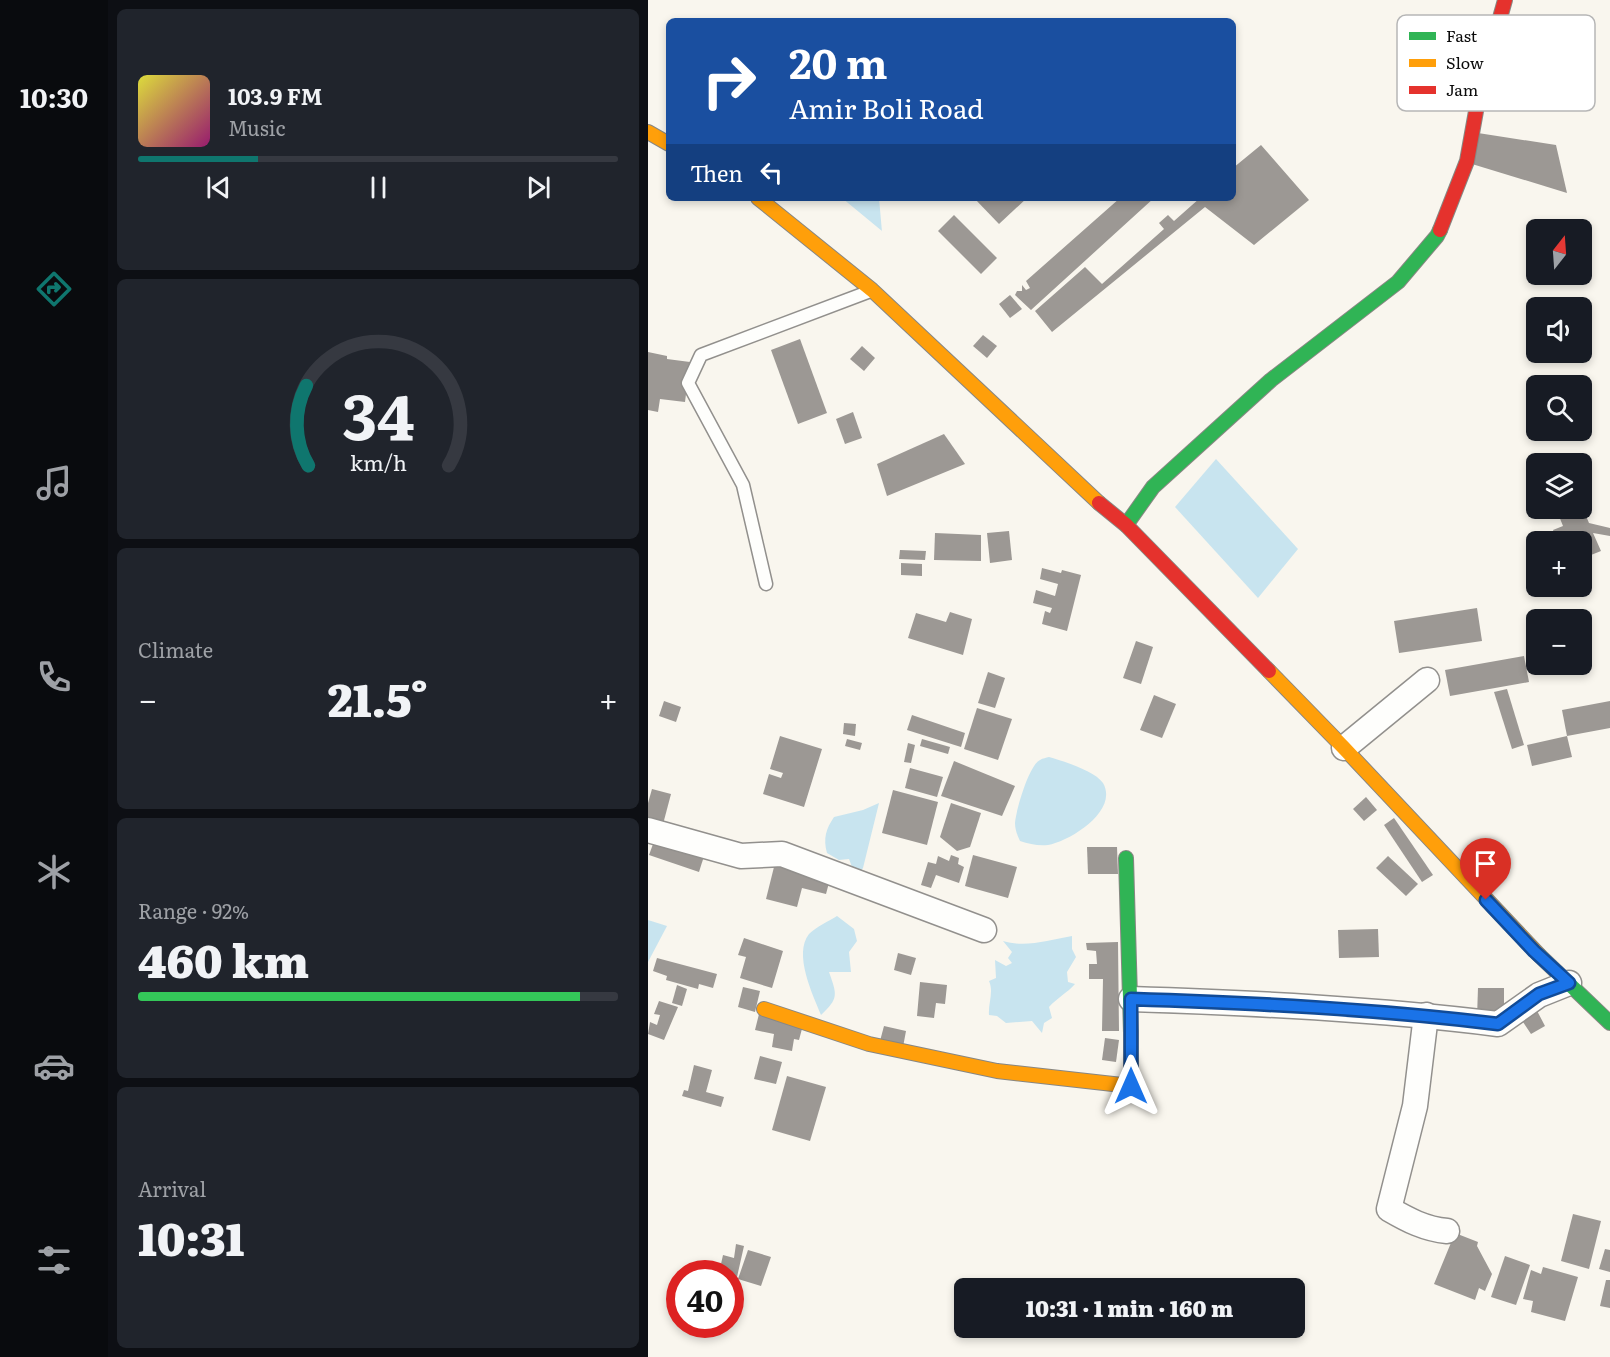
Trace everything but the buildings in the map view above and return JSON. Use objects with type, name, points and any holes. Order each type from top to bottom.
[{"type":"street","points":[[1501,15],[1505,0]]},
{"type":"street","points":[[1126,525],[1153,487],[1271,380],[1398,282],[1437,236],[1467,161],[1476,111]]},
{"type":"street","points":[[648,132],[666,142]]},
{"type":"street","points":[[763,201],[872,290],[1100,504],[1126,525],[1344,748],[1534,951],[1610,1023]]},
{"type":"street","points":[[1344,748],[1427,680]]},
{"type":"street","points":[[648,830],[741,856],[782,854],[984,930]]},
{"type":"street","points":[[764,1009],[869,1044],[997,1071],[1131,1086],[1131,999],[1126,858]]},
{"type":"street","points":[[1131,999],[1425,1015],[1498,1024],[1539,994],[1569,983]]},
{"type":"street","points":[[1425,1015],[1415,1106],[1389,1209],[1411,1222],[1432,1230],[1447,1231]]},
{"type":"lane","points":[[766,584],[743,485],[688,383],[702,356],[872,290]]},
{"type":"water","points":[[846,201],[879,201],[882,231]]},
{"type":"water","points":[[1216,459],[1298,549],[1258,598],[1175,507]]},
{"type":"water","points":[[1049,757],[1078,767],[1099,779],[1103,783],[1106,794],[1104,804],[1090,823],[1068,838],[1048,845],[1030,844],[1020,841],[1016,832],[1018,808],[1032,770],[1041,759]]},
{"type":"water","points":[[879,803],[863,868],[860,872],[854,872],[849,859],[839,860],[827,853],[825,838],[827,830],[834,817],[863,810]]},
{"type":"water","points":[[837,916],[854,929],[857,941],[849,952],[851,972],[829,972],[835,996],[821,1015],[809,986],[803,952],[809,934]]},
{"type":"water","points":[[648,920],[667,926],[648,962]]},
{"type":"water","points":[[1072,936],[1072,949],[1076,957],[1067,972],[1068,982],[1075,984],[1049,1007],[1052,1018],[1044,1023],[1042,1033],[1032,1021],[1006,1023],[997,1016],[989,1015],[991,989],[989,981],[996,978],[995,960],[1006,966],[1012,963],[1008,958],[1012,952],[1003,941],[1029,944]]},
{"type":"traffic: fast","points":[[1126,525],[1153,487],[1271,380],[1398,282],[1440,230]]},
{"type":"traffic: fast","points":[[1126,858],[1131,1033]]},
{"type":"traffic: fast","points":[[1539,955],[1610,1023]]},
{"type":"traffic: slow","points":[[648,132],[666,142]]},
{"type":"traffic: slow","points":[[762,201],[872,290],[1099,503]]},
{"type":"traffic: slow","points":[[1269,671],[1539,955]]},
{"type":"traffic: slow","points":[[764,1009],[869,1044],[997,1071],[1131,1086],[1131,1033]]},
{"type":"traffic: jam","points":[[1501,15],[1505,0]]},
{"type":"traffic: jam","points":[[1440,230],[1467,161],[1476,111]]},
{"type":"traffic: jam","points":[[1099,503],[1126,525],[1269,671]]},
{"type":"route","points":[[1131,1086],[1131,999],[1425,1015],[1498,1024],[1539,994],[1569,983],[1534,951],[1486,900]]}]
